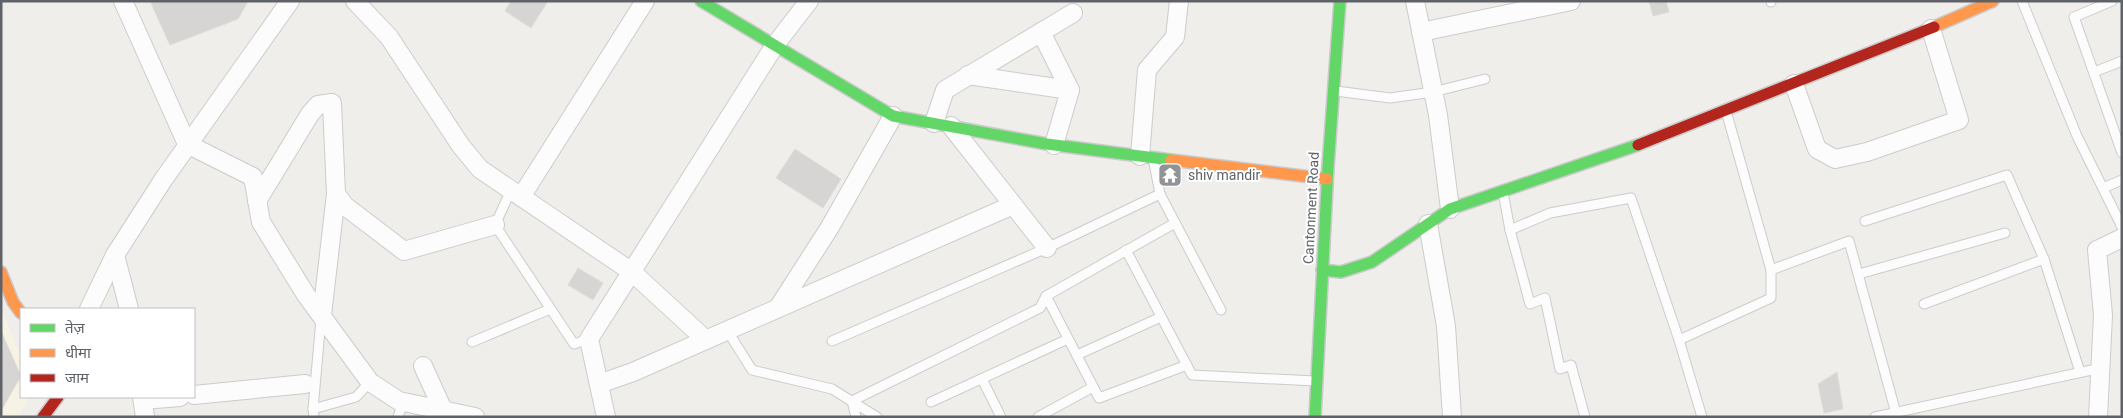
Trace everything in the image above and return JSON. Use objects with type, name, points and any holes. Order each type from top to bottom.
[{"type":"street","points":[[123,1],[188,144],[253,177],[261,222],[306,295],[370,382],[401,409],[443,410],[475,417]]},
{"type":"street","points":[[89,308],[115,255],[188,144],[290,1]]},
{"type":"street","points":[[355,1],[389,37],[461,146],[480,170],[632,272],[706,340]]},
{"type":"street","points":[[516,193],[645,1]]},
{"type":"street","points":[[701,1],[893,116],[1054,145],[1327,179]]},
{"type":"street","points":[[606,417],[589,339],[775,45],[809,1]]},
{"type":"street","points":[[1146,156],[1147,70],[1175,37],[1179,1]]},
{"type":"street","name":"Cantonment Road","points":[[1315,417],[1327,179],[1340,1]]},
{"type":"street","points":[[1415,1],[1433,92],[1450,209]]},
{"type":"street","points":[[1421,32],[1570,1]]},
{"type":"street","points":[[1322,270],[1341,272],[1372,262],[1450,209],[1622,151],[1932,29],[1993,1]]},
{"type":"street","points":[[934,123],[944,90],[1073,13]]},
{"type":"street","points":[[1794,84],[1817,149],[1835,159],[1867,152],[1959,120],[1932,29]]},
{"type":"street","points":[[1041,32],[1070,90],[1054,145]]},
{"type":"street","points":[[968,76],[1070,90]]},
{"type":"street","points":[[257,201],[310,114],[318,105],[332,103],[336,194],[322,315]]},
{"type":"street","points":[[778,308],[830,227],[893,116]]},
{"type":"street","points":[[951,126],[1048,248]]},
{"type":"street","points":[[336,194],[345,206],[404,251],[495,225]]},
{"type":"street","points":[[599,384],[633,372],[1014,205]]},
{"type":"street","points":[[1428,224],[1446,326],[1452,417]]},
{"type":"street","points":[[2098,417],[2103,314],[2097,250],[2122,238]]},
{"type":"street","points":[[115,255],[129,308]]},
{"type":"street","points":[[1,272],[19,308]]},
{"type":"street","points":[[423,366],[443,410]]},
{"type":"street","points":[[195,395],[305,384]]},
{"type":"street","points":[[44,415],[45,398]]},
{"type":"street","points":[[44,415],[57,398]]},
{"type":"street","points":[[144,405],[176,398]]},
{"type":"lane","points":[[2022,1],[2077,136],[2122,228]]},
{"type":"lane","points":[[2112,1],[2074,17],[2122,153]]},
{"type":"lane","points":[[2094,72],[2122,61]]},
{"type":"lane","points":[[1333,91],[1390,98],[1433,92],[1485,79]]},
{"type":"lane","points":[[1679,340],[1771,298],[1771,270],[1726,111]]},
{"type":"lane","points":[[1146,156],[1160,194],[1220,310]]},
{"type":"lane","points":[[1865,222],[2007,175],[2044,259],[2080,372]]},
{"type":"lane","points":[[2103,188],[2122,180]]},
{"type":"lane","points":[[1503,192],[1510,230],[1530,304],[1545,298],[1560,369],[1571,365],[1585,417]]},
{"type":"lane","points":[[516,193],[495,225],[574,344],[589,339]]},
{"type":"lane","points":[[832,342],[1048,248],[1160,194]]},
{"type":"lane","points":[[1510,230],[1550,213],[1631,198],[1679,340],[1702,417]]},
{"type":"lane","points":[[852,401],[1040,308],[1046,296],[1174,223]]},
{"type":"lane","points":[[1859,274],[2005,233]]},
{"type":"lane","points":[[1771,270],[1849,241],[1896,415]]},
{"type":"lane","points":[[1126,250],[1192,375],[1317,381]]},
{"type":"lane","points":[[1924,304],[2044,259]]},
{"type":"lane","points":[[1046,296],[1099,398],[1186,365]]},
{"type":"lane","points":[[472,342],[550,309]]},
{"type":"lane","points":[[322,315],[314,413],[356,397],[370,382]]},
{"type":"lane","points":[[1077,355],[1161,317]]},
{"type":"lane","points":[[727,330],[752,370],[832,389],[877,417]]},
{"type":"lane","points":[[931,402],[1068,339]]},
{"type":"lane","points":[[1876,417],[1896,415],[2101,368]]},
{"type":"lane","points":[[982,379],[1001,417]]},
{"type":"lane","points":[[1038,417],[1093,387]]},
{"type":"lane","points":[[852,401],[856,417]]},
{"type":"shaded area","points":[[1,308],[20,354],[20,398],[29,398],[18,417],[1,417]]},
{"type":"building","points":[[150,1],[248,1],[238,19],[170,45]]},
{"type":"building","points":[[511,1],[548,1],[531,28],[505,11]]},
{"type":"building","points":[[1649,1],[1666,1],[1669,12],[1653,16]]},
{"type":"building","points":[[795,149],[841,179],[823,208],[776,178]]},
{"type":"building","points":[[578,268],[603,283],[593,300],[568,285]]},
{"type":"building","points":[[1,331],[20,374],[20,378],[1,411]]},
{"type":"building","points":[[1837,372],[1843,409],[1824,413],[1818,384]]},
{"type":"traffic: fast","points":[[701,1],[893,116],[1047,144],[1171,160]]},
{"type":"traffic: fast","points":[[1315,417],[1328,167],[1340,1]]},
{"type":"traffic: fast","points":[[1322,270],[1341,272],[1372,262],[1450,209],[1638,145]]},
{"type":"traffic: slow","points":[[1934,27],[1993,1]]},
{"type":"traffic: slow","points":[[1171,160],[1327,179]]},
{"type":"traffic: slow","points":[[1,272],[13,302],[20,312]]},
{"type":"traffic: jam","points":[[1638,145],[1934,27]]},
{"type":"traffic: jam","points":[[43,417],[57,398]]},
{"type":"place","name":"shiv mandir","points":[[1170,175]]}]
